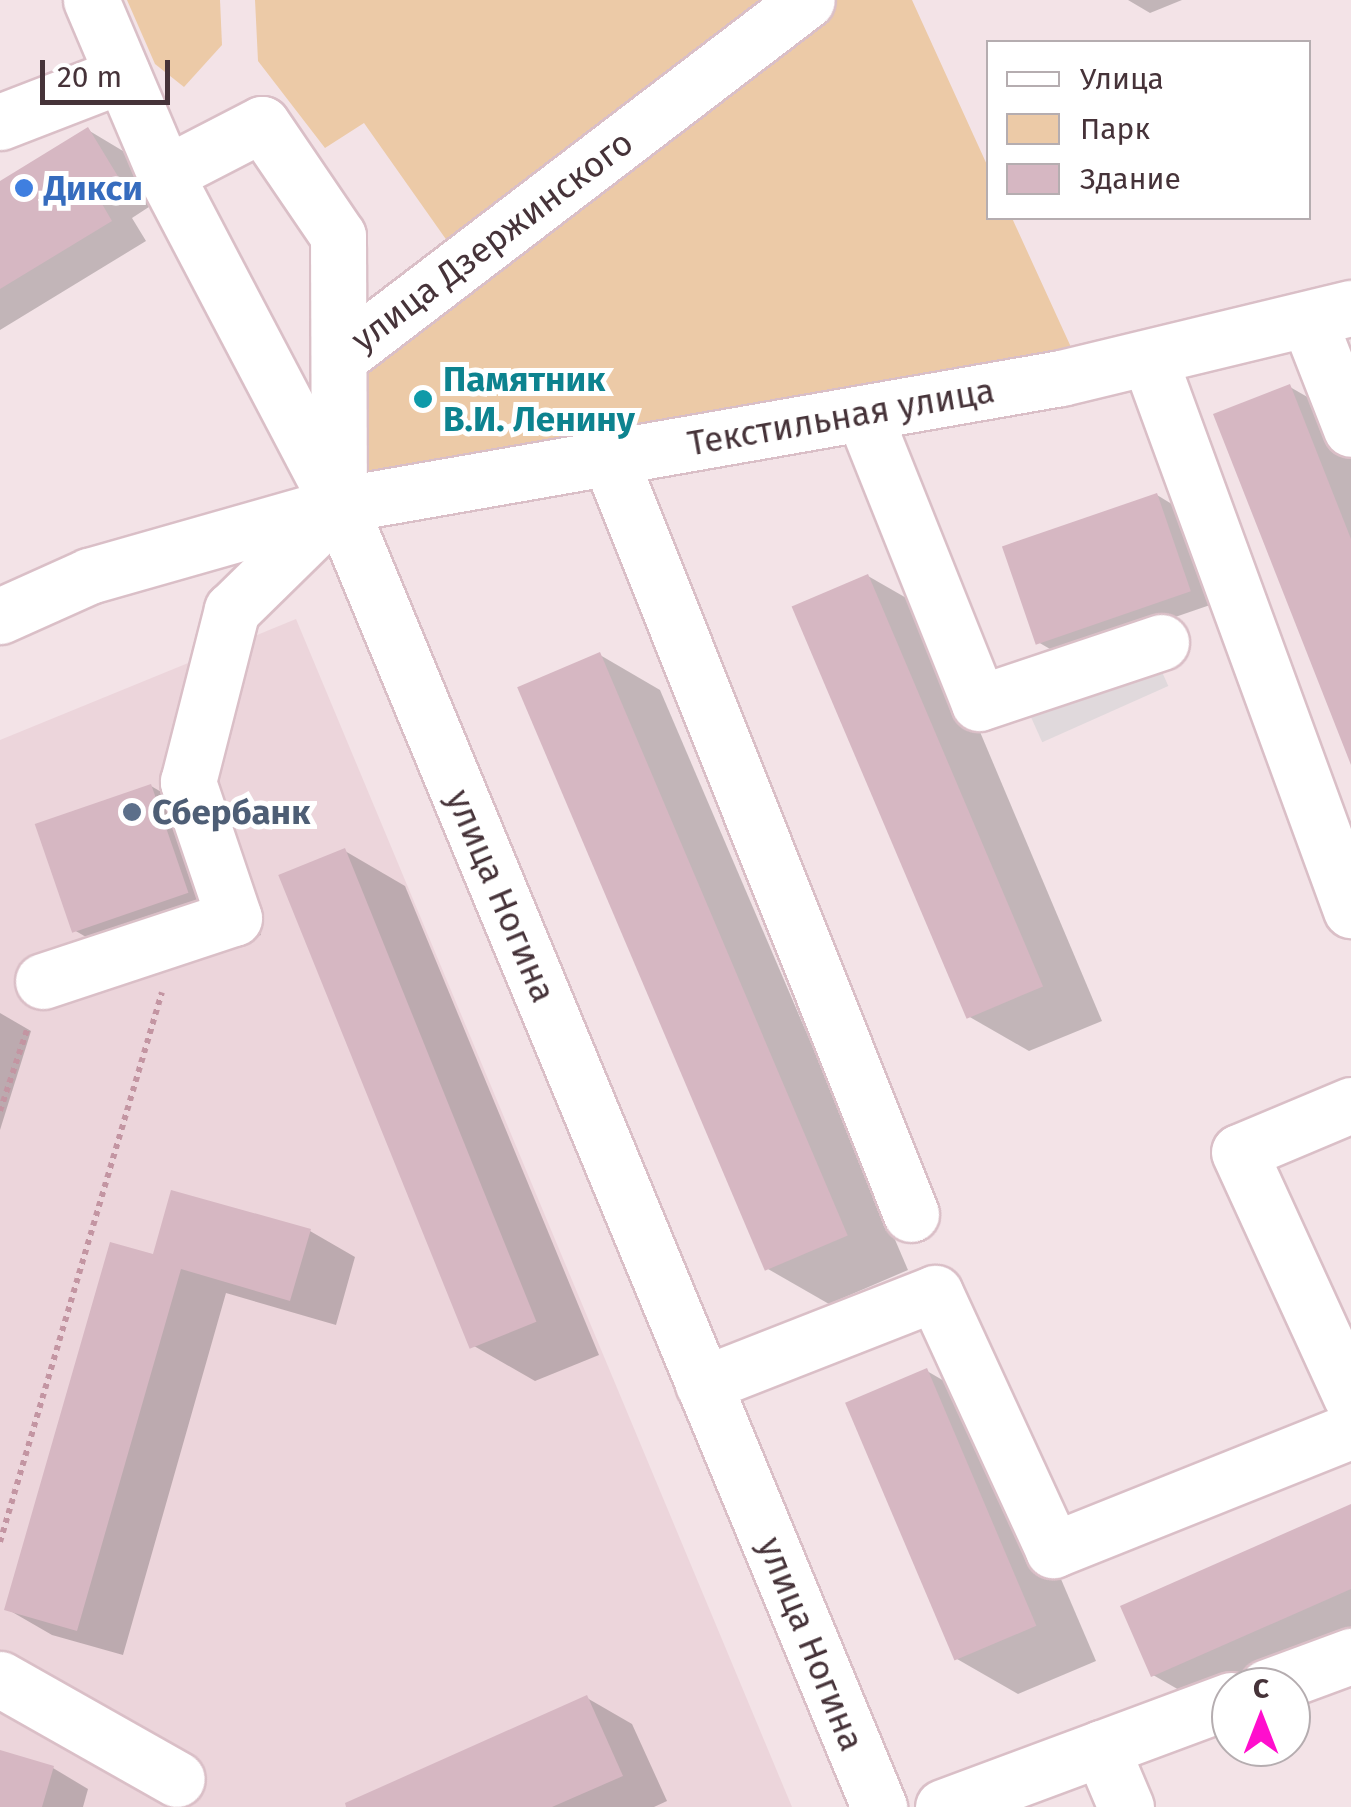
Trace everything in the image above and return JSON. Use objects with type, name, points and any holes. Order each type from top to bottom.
[{"type":"street","name":"улица Ногина","points":[[91,0],[165,174],[339,505],[878,1807]]},
{"type":"street","name":"улица Дзержинского","points":[[339,505],[341,356],[806,0]]},
{"type":"street","points":[[0,122],[122,75]]},
{"type":"street","points":[[165,174],[262,124],[338,236],[341,356]]},
{"type":"street","points":[[1330,314],[1351,429]]},
{"type":"street","name":"Текстильная улица","points":[[339,505],[1060,378],[1330,314]]},
{"type":"street","points":[[1149,358],[1351,910]]},
{"type":"street","points":[[863,413],[979,703],[1160,642]]},
{"type":"street","points":[[609,457],[911,1214]]},
{"type":"street","points":[[0,616],[88,576],[339,505]]},
{"type":"street","points":[[43,981],[234,918],[188,782],[232,610],[339,505]]},
{"type":"street","points":[[1351,1105],[1239,1152],[1351,1397]]},
{"type":"street","points":[[704,1384],[936,1293],[1053,1550],[1351,1431]]},
{"type":"street","points":[[1311,1671],[1351,1656]]},
{"type":"street","points":[[0,1679],[176,1779]]},
{"type":"street","points":[[943,1807],[1211,1707]]},
{"type":"street","points":[[1101,1748],[1126,1807]]},
{"type":"path","points":[[0,1542],[179,936]]},
{"type":"path","points":[[0,1111],[43,981]]},
{"type":"shaded area","points":[[296,619],[792,1807],[0,1807],[0,740]]},
{"type":"shaded area","points":[[1150,645],[1168,686],[1042,742],[1024,701]]},
{"type":"green space","points":[[127,0],[220,0],[222,45],[184,87],[155,64]]},
{"type":"green space","points":[[255,0],[772,0],[450,245],[364,123],[325,148],[258,61]]},
{"type":"green space","points":[[835,0],[912,0],[986,163],[986,220],[1013,220],[1081,369],[322,499],[350,366]]},
{"type":"building","points":[[88,127],[122,183],[98,197],[112,221],[0,289],[0,181]]},
{"type":"building","points":[[1290,384],[1351,539],[1351,765],[1213,414]]},
{"type":"building","points":[[1157,493],[1191,591],[1036,645],[1002,546]]},
{"type":"building","points":[[868,574],[1043,986],[967,1019],[792,606]]},
{"type":"building","points":[[600,652],[848,1236],[765,1271],[517,687]]},
{"type":"building","points":[[151,784],[188,893],[72,933],[35,824]]},
{"type":"building","points":[[345,848],[536,1322],[470,1349],[278,875]]},
{"type":"building","points":[[171,1190],[311,1229],[290,1301],[181,1269],[77,1631],[4,1610],[110,1242],[153,1254]]},
{"type":"building","points":[[927,1368],[1036,1626],[954,1661],[845,1403]]},
{"type":"building","points":[[1351,1504],[1351,1589],[1151,1677],[1120,1606]]},
{"type":"building","points":[[587,1695],[623,1776],[552,1807],[346,1807],[345,1803]]},
{"type":"building","points":[[0,1750],[54,1766],[42,1807],[0,1807]]},
{"type":"place","name":"Дикси","points":[[24,188]]},
{"type":"place","name":"Памятник В.И. Ленину","points":[[423,399]]},
{"type":"place","name":"Сбербанк","points":[[132,812]]}]
